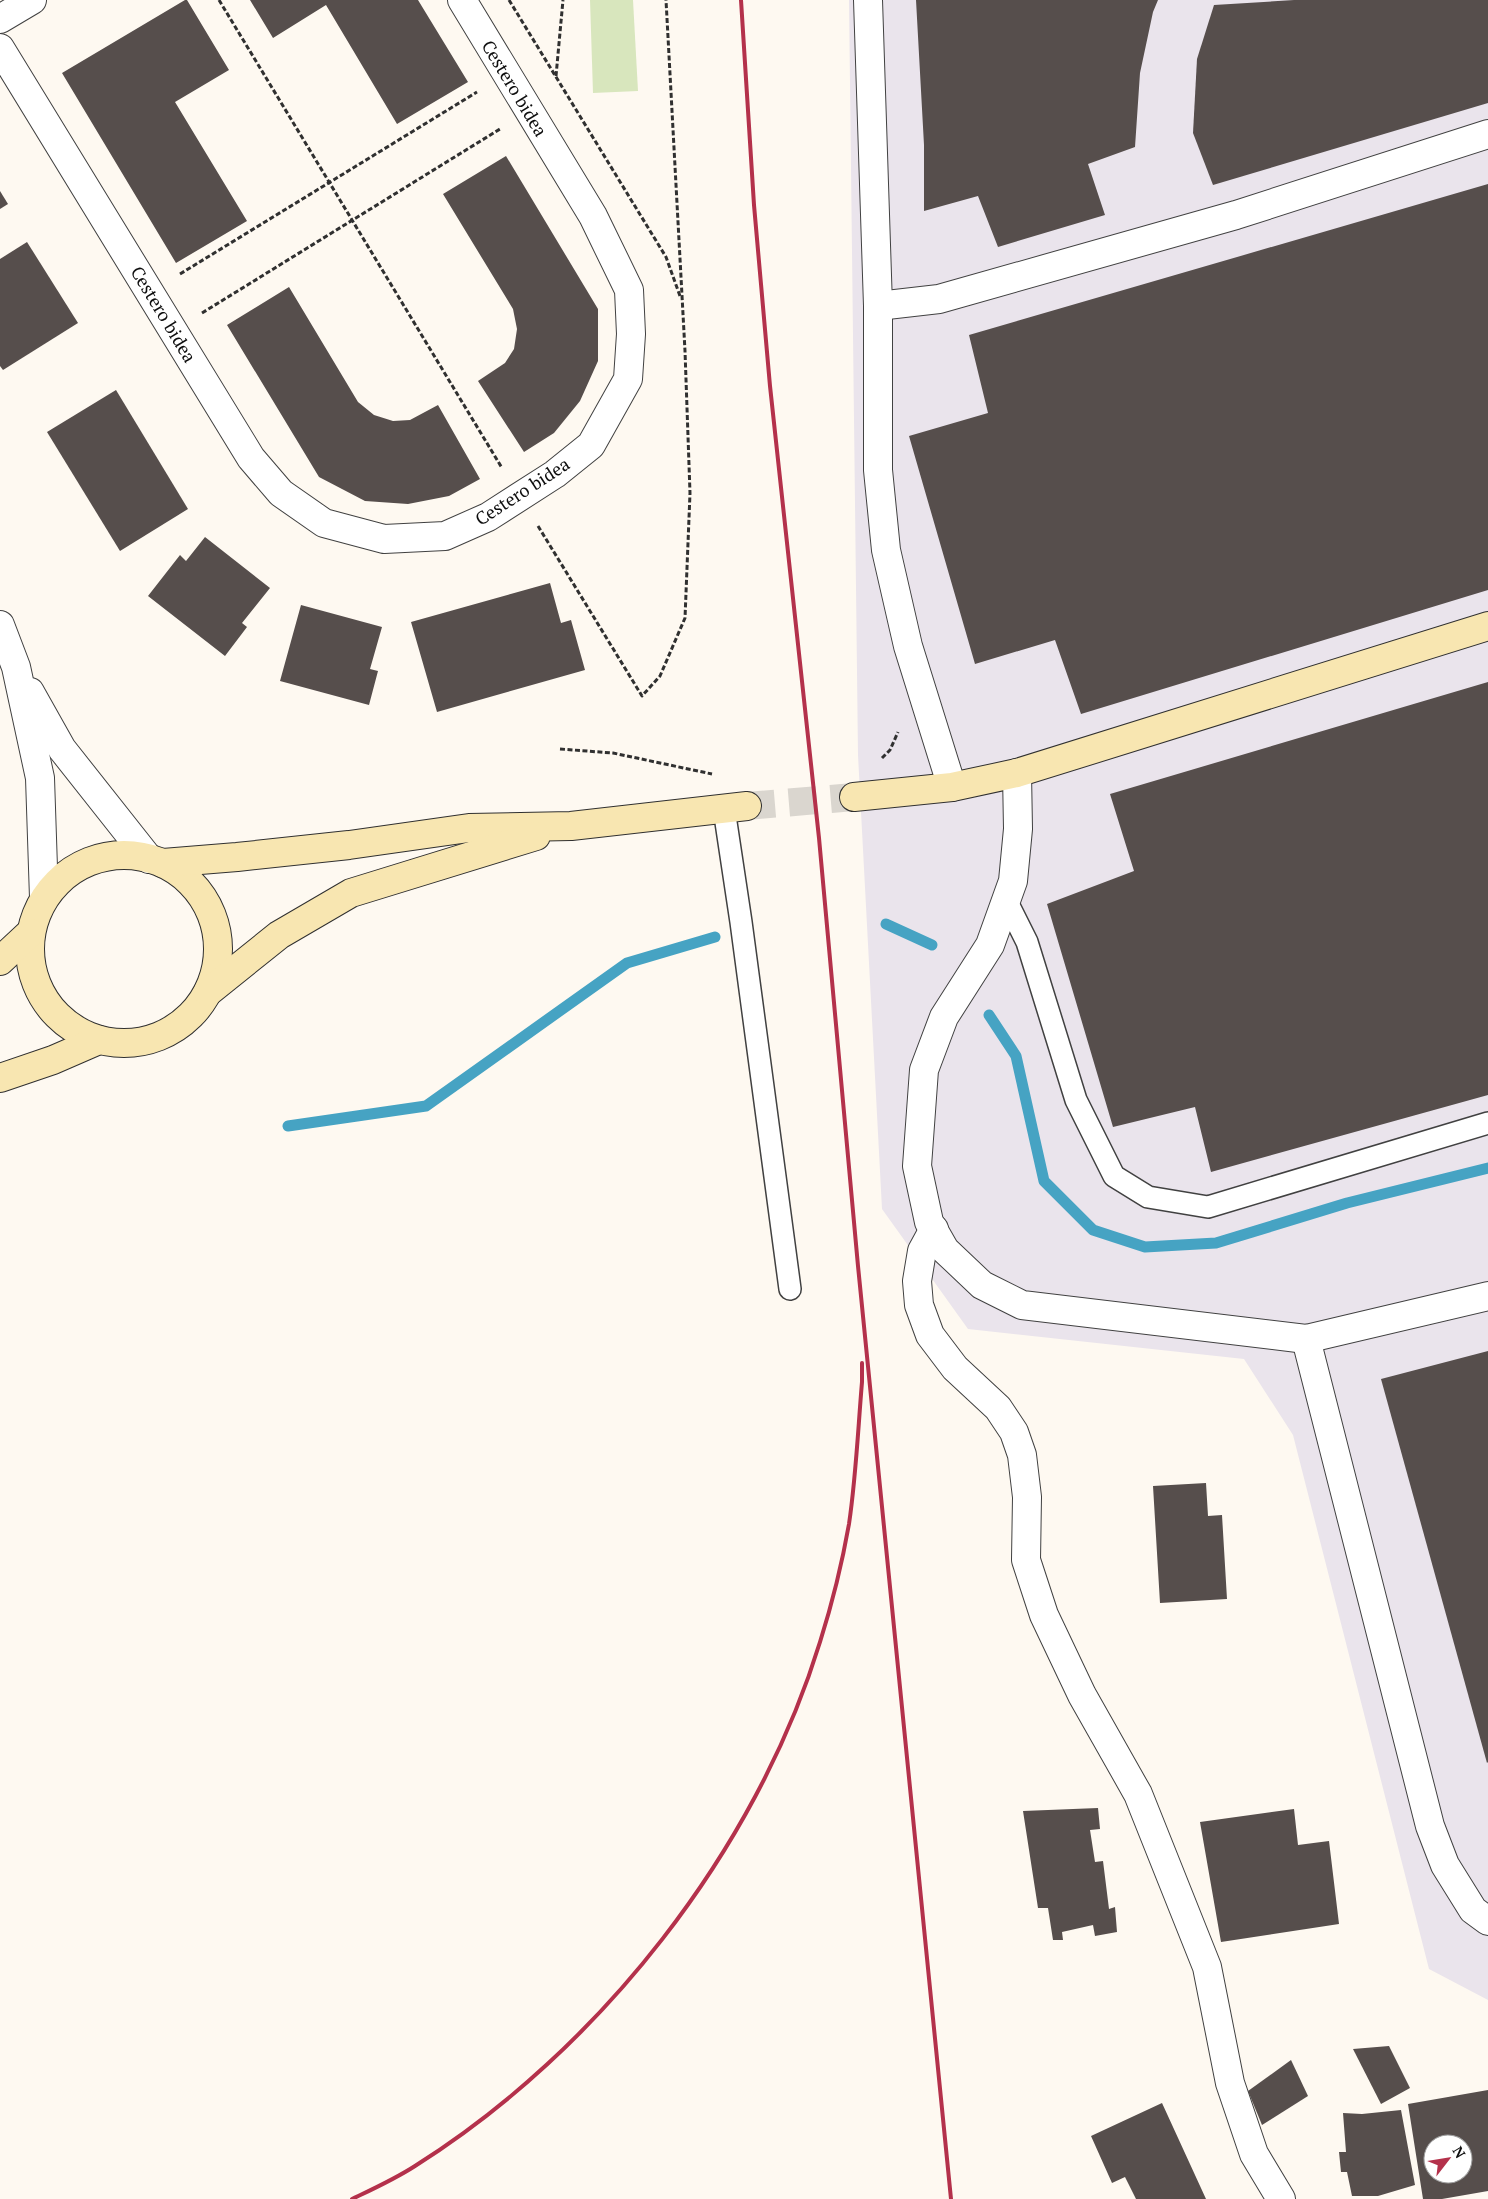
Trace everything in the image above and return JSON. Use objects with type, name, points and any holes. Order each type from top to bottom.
[{"type":"street","points":[[0,19],[32,0]]},
{"type":"street","name":"Cestero bidea","points":[[0,48],[251,458],[281,493],[324,523],[384,539],[445,536],[488,517],[555,474],[591,445],[628,379],[631,334],[629,290],[593,216],[462,0]]},
{"type":"street","points":[[868,0],[878,306],[878,470],[886,550],[908,646],[952,787]]},
{"type":"street","points":[[878,306],[939,300],[1236,215],[1488,134]]},
{"type":"street","points":[[0,625],[16,667],[62,749],[156,861],[188,880],[207,904],[216,933],[217,963],[208,992]]},
{"type":"street","points":[[854,797],[952,787],[1017,773],[1488,626]]},
{"type":"street","points":[[16,667],[40,778],[44,898]]},
{"type":"street","points":[[1017,773],[1018,829],[1013,881],[990,945],[944,1017],[924,1070],[917,1166],[929,1222],[945,1250],[982,1285],[1022,1305],[1306,1339],[1488,1296]]},
{"type":"street","points":[[570,826],[351,893],[278,935],[208,992],[193,1013],[174,1030],[150,1040],[125,1044],[99,1040],[74,1029],[52,1011],[37,987],[30,960],[30,933],[44,898],[65,875],[91,861],[120,855],[156,861],[293,851],[468,828],[570,826],[735,807]]},
{"type":"street","points":[[0,961],[30,933]]},
{"type":"street","points":[[0,1078],[53,1060],[99,1040]]},
{"type":"street","points":[[934,1229],[922,1251],[917,1281],[919,1305],[930,1335],[955,1368],[998,1408],[1014,1432],[1022,1455],[1027,1497],[1026,1560],[1044,1615],[1082,1694],[1138,1794],[1207,1967],[1230,2083],[1251,2145],[1281,2199]]},
{"type":"street","points":[[1306,1339],[1430,1826],[1445,1865],[1473,1910],[1488,1921]]},
{"type":"lane","points":[[735,807],[742,931],[790,1289]]},
{"type":"lane","points":[[1006,900],[1027,942],[1076,1100],[1114,1176],[1148,1197],[1208,1207],[1488,1123]]},
{"type":"path","points":[[219,0],[642,696],[660,676],[685,618],[690,492],[666,0]]},
{"type":"path","points":[[509,0],[666,257],[682,302]]},
{"type":"path","points":[[556,76],[563,0]]},
{"type":"path","points":[[174,278],[542,53]]},
{"type":"path","points":[[197,316],[564,89]]},
{"type":"path","points":[[560,749],[613,753],[718,775]]},
{"type":"shaded area","points":[[849,0],[1488,0],[1488,2000],[1429,1969],[1293,1435],[1244,1359],[968,1329],[882,1209],[858,755]]},
{"type":"green space","points":[[590,0],[633,0],[638,91],[593,93]]},
{"type":"building","points":[[187,0],[229,70],[175,102],[247,221],[176,263],[62,73]]},
{"type":"building","points":[[250,0],[418,0],[468,82],[397,124],[326,5],[273,38]]},
{"type":"building","points":[[916,0],[1158,0],[1153,12],[1140,73],[1135,147],[1088,164],[1105,215],[998,247],[978,196],[924,211],[924,145]]},
{"type":"building","points":[[1294,0],[1488,0],[1488,103],[1213,185],[1193,133],[1197,59],[1214,5]]},
{"type":"building","points":[[506,156],[598,309],[598,361],[580,401],[554,433],[524,452],[478,381],[505,363],[514,349],[517,329],[513,309],[443,194]]},
{"type":"building","points":[[1488,184],[1488,590],[1081,714],[1055,640],[975,664],[909,436],[988,413],[969,335]]},
{"type":"building","points":[[0,191],[8,204],[0,209]]},
{"type":"building","points":[[27,242],[78,323],[3,370],[0,366],[0,259]]},
{"type":"building","points":[[289,287],[358,402],[374,415],[393,421],[410,420],[438,405],[480,479],[449,496],[408,504],[365,501],[319,477],[227,325]]},
{"type":"building","points":[[116,390],[188,509],[120,551],[47,432]]},
{"type":"building","points":[[205,537],[270,588],[242,623],[247,627],[225,656],[148,596],[180,555],[186,561]]},
{"type":"building","points":[[550,583],[561,623],[571,620],[585,670],[437,712],[411,622]]},
{"type":"building","points":[[301,605],[382,627],[370,669],[378,671],[369,705],[280,681]]},
{"type":"building","points":[[1488,682],[1488,1095],[1211,1172],[1195,1107],[1113,1127],[1047,904],[1134,871],[1110,794]]},
{"type":"building","points":[[1488,1351],[1488,1762],[1487,1763],[1381,1379]]},
{"type":"building","points":[[1206,1483],[1208,1516],[1222,1515],[1227,1599],[1160,1603],[1153,1486]]},
{"type":"building","points":[[1098,1808],[1100,1829],[1090,1830],[1095,1862],[1103,1861],[1109,1909],[1115,1907],[1117,1932],[1095,1936],[1093,1925],[1062,1932],[1063,1940],[1053,1940],[1048,1908],[1038,1908],[1023,1811]]},
{"type":"building","points":[[1294,1809],[1298,1845],[1329,1841],[1339,1924],[1221,1942],[1200,1822]]},
{"type":"building","points":[[1389,2046],[1410,2088],[1381,2104],[1353,2049]]},
{"type":"building","points":[[1291,2060],[1308,2096],[1262,2125],[1248,2091]]},
{"type":"building","points":[[1488,2090],[1488,2191],[1442,2199],[1423,2199],[1408,2104]]},
{"type":"building","points":[[1162,2103],[1206,2199],[1136,2199],[1125,2177],[1112,2183],[1091,2136]]},
{"type":"building","points":[[1401,2110],[1415,2185],[1378,2196],[1352,2196],[1347,2172],[1341,2172],[1339,2152],[1346,2152],[1343,2113],[1362,2114]]},
{"type":"waterway","points":[[886,924],[932,945]]},
{"type":"waterway","points":[[288,1126],[426,1106],[627,963],[715,937]]},
{"type":"waterway","points":[[989,1015],[1016,1056],[1044,1181],[1093,1230],[1145,1247],[1216,1243],[1347,1203],[1488,1168]]},
{"type":"tunnel","points":[[747,806],[854,797]]},
{"type":"railway","points":[[741,0],[754,205],[770,386],[819,838],[858,1266],[951,2199]]},
{"type":"railway","points":[[352,2199],[392,2180],[415,2166],[483,2119],[547,2065],[607,2004],[662,1939],[712,1869],[756,1796],[792,1720],[833,1599],[849,1524],[857,1453],[862,1363]]}]
